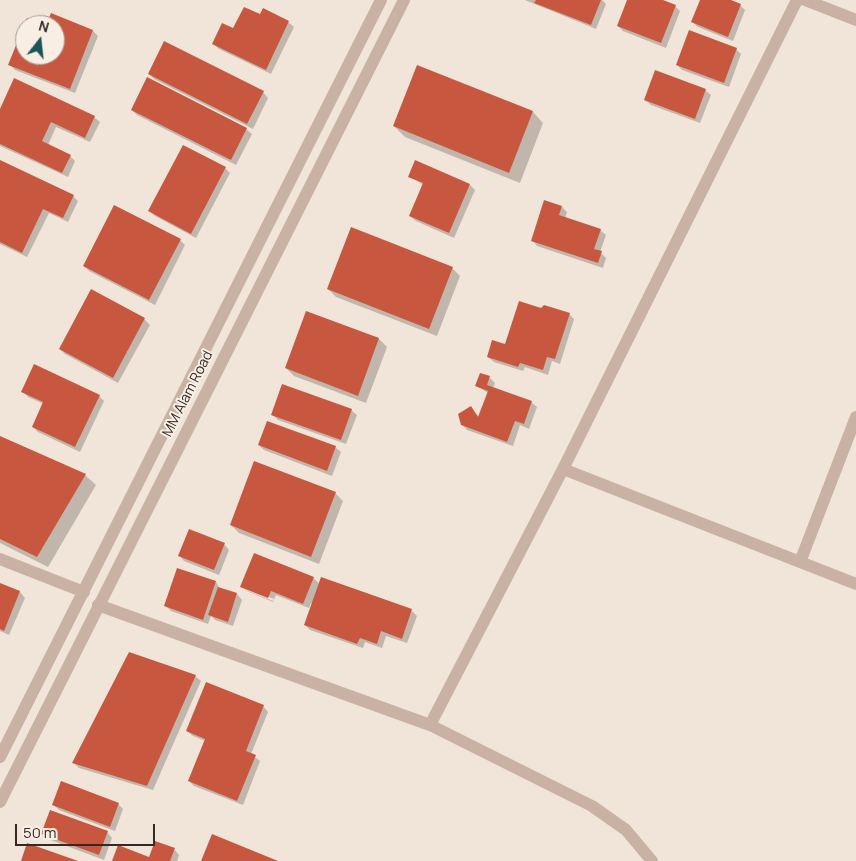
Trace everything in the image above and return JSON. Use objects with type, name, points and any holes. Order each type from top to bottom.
[{"type":"street","name":"MM Alam Road","points":[[0,758],[382,0]]},
{"type":"street","name":"MM Alam Road","points":[[0,802],[404,0]]},
{"type":"street","points":[[430,725],[562,469],[797,0]]},
{"type":"street","points":[[805,0],[856,20]]},
{"type":"street","points":[[800,562],[856,417]]},
{"type":"street","points":[[562,469],[856,584]]},
{"type":"street","points":[[0,559],[84,592]]},
{"type":"street","points":[[98,605],[430,725],[592,806],[626,830],[652,861]]},
{"type":"building","points":[[536,0],[601,0],[591,25],[534,3]]},
{"type":"building","points":[[627,0],[663,0],[676,5],[661,43],[617,26]]},
{"type":"building","points":[[700,0],[731,0],[741,4],[728,37],[691,22]]},
{"type":"building","points":[[244,7],[260,14],[263,8],[289,21],[266,70],[212,44],[222,23],[233,28]]},
{"type":"building","points":[[65,19],[93,30],[70,89],[8,65],[15,48],[15,65],[65,65]]},
{"type":"building","points":[[689,30],[737,48],[724,83],[676,65]]},
{"type":"building","points":[[164,41],[264,91],[247,124],[148,74]]},
{"type":"building","points":[[417,65],[533,111],[509,173],[393,126]]},
{"type":"building","points":[[655,70],[706,89],[695,119],[644,100]]},
{"type":"building","points":[[147,77],[247,128],[231,160],[131,110]]},
{"type":"building","points":[[14,78],[95,116],[85,138],[51,122],[42,141],[71,155],[62,173],[0,144],[0,109]]},
{"type":"building","points":[[183,145],[226,167],[191,234],[148,211]]},
{"type":"building","points":[[0,160],[74,195],[63,218],[43,209],[22,253],[0,242]]},
{"type":"building","points":[[415,160],[470,184],[449,233],[409,216],[423,183],[408,177]]},
{"type":"building","points":[[544,200],[562,206],[559,215],[601,229],[594,249],[602,251],[598,263],[531,241]]},
{"type":"building","points":[[114,205],[181,239],[149,300],[83,266]]},
{"type":"building","points":[[351,227],[453,267],[429,329],[327,289]]},
{"type":"building","points":[[91,289],[145,318],[113,378],[59,349]]},
{"type":"building","points":[[519,301],[541,308],[544,305],[570,313],[555,359],[547,357],[543,370],[520,363],[518,367],[487,357],[492,340],[505,344]]},
{"type":"building","points":[[306,311],[379,338],[358,396],[285,368]]},
{"type":"building","points":[[34,364],[100,395],[75,447],[32,427],[43,402],[21,392]]},
{"type":"building","points":[[480,373],[490,376],[487,385],[532,401],[524,424],[515,421],[507,442],[461,425],[458,414],[471,406],[478,417],[488,391],[475,386]]},
{"type":"building","points":[[282,384],[352,409],[341,440],[271,415]]},
{"type":"building","points":[[267,421],[336,446],[327,471],[258,445]]},
{"type":"building","points":[[0,436],[86,474],[37,557],[0,539]]},
{"type":"building","points":[[254,461],[336,492],[311,557],[230,525]]},
{"type":"building","points":[[189,529],[225,543],[214,570],[178,556]]},
{"type":"building","points":[[254,553],[314,577],[303,604],[271,591],[268,598],[240,587]]},
{"type":"building","points":[[177,568],[216,581],[203,620],[164,606]]},
{"type":"building","points":[[321,577],[412,609],[402,639],[381,631],[377,644],[360,638],[357,644],[304,625]]},
{"type":"building","points":[[0,583],[20,591],[4,631],[0,629]]},
{"type":"building","points":[[218,587],[237,593],[228,622],[208,615]]},
{"type":"building","points":[[129,652],[196,675],[147,786],[72,763]]},
{"type":"building","points":[[206,682],[264,705],[246,751],[256,755],[237,801],[188,781],[205,739],[186,731]]},
{"type":"building","points":[[61,781],[119,803],[110,827],[52,805]]},
{"type":"building","points":[[50,810],[108,831],[99,855],[41,834]]},
{"type":"building","points":[[212,834],[278,861],[201,861]]},
{"type":"building","points":[[155,841],[175,848],[170,861],[112,861],[118,845],[149,857]]},
{"type":"building","points":[[27,843],[78,861],[21,861]]}]
